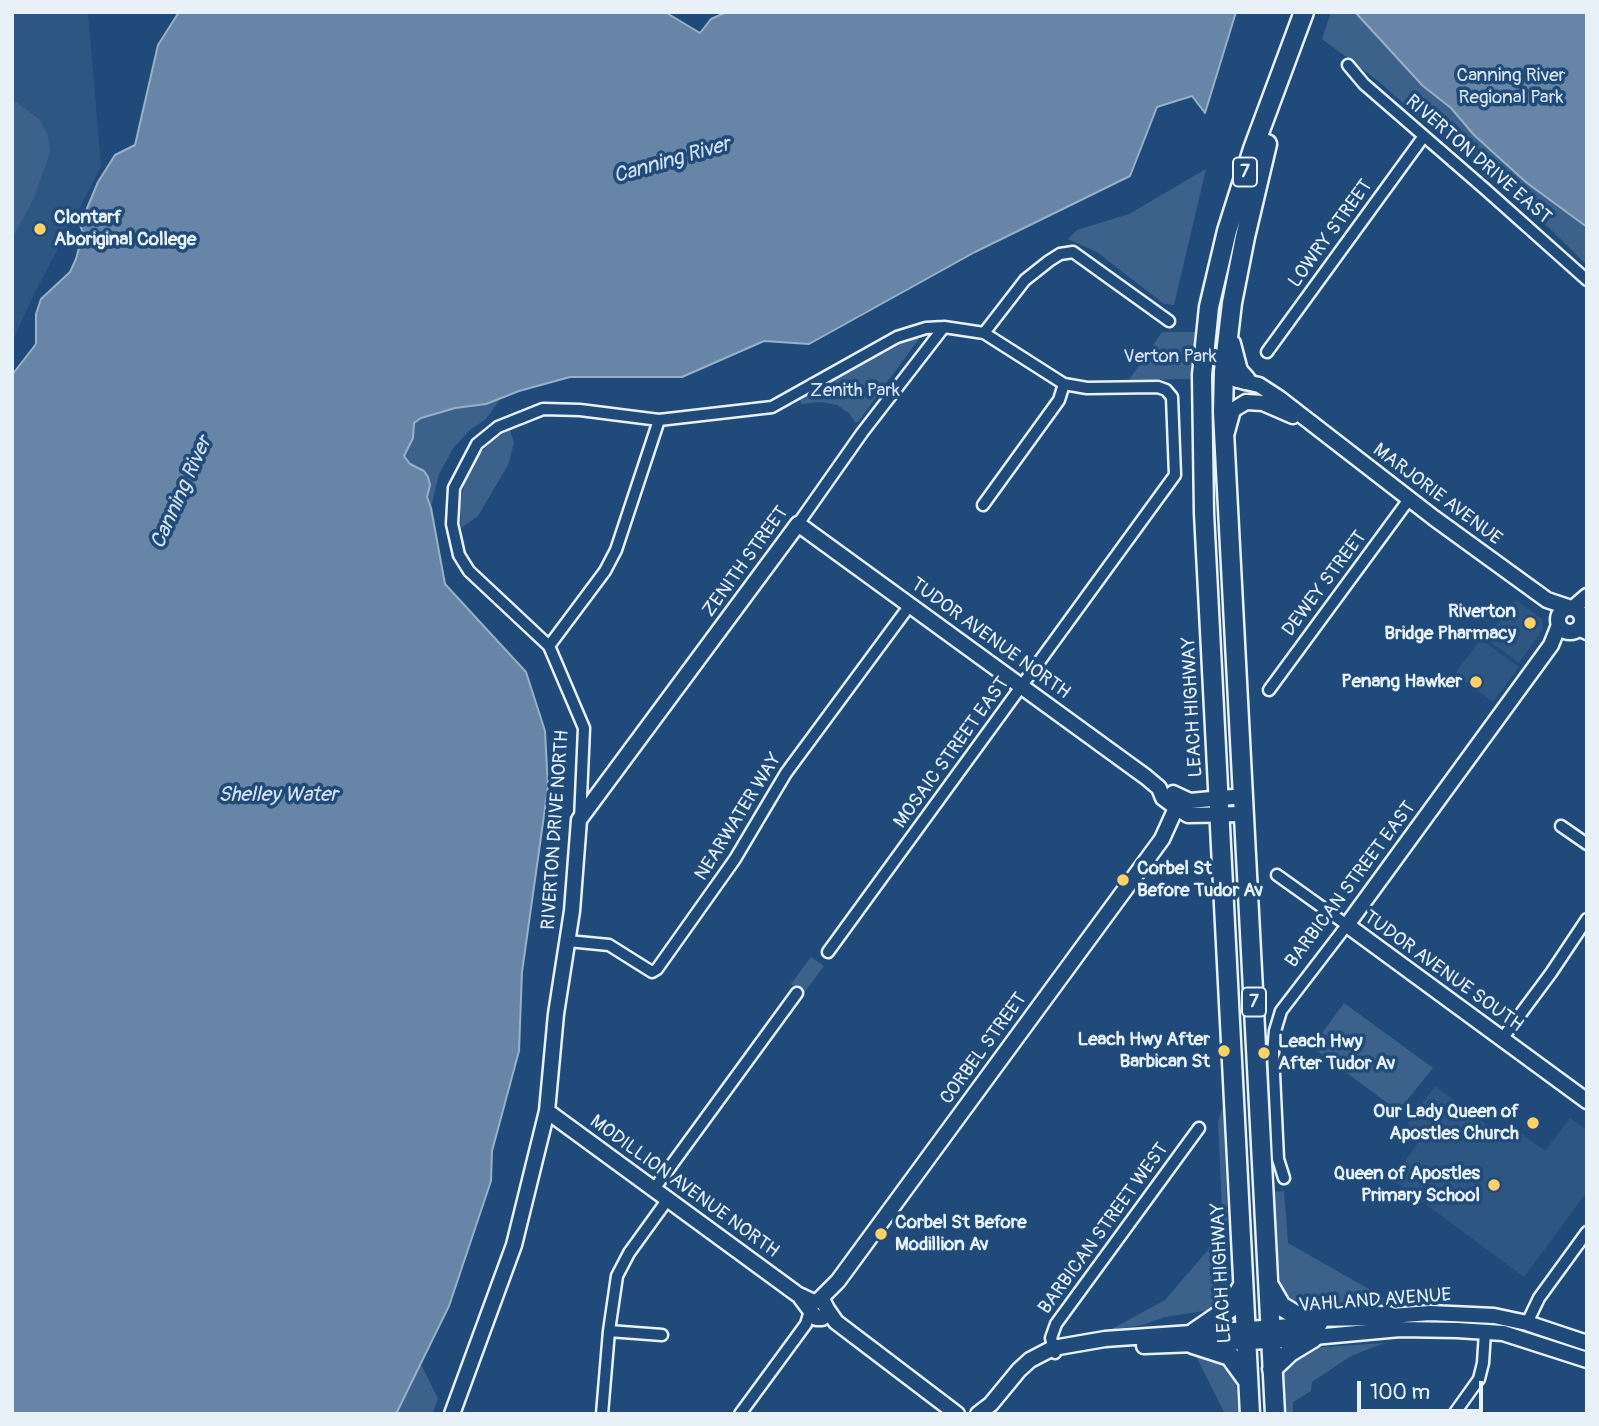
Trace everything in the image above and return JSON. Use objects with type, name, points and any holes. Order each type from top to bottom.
[{"type":"highway","name":"LEACH HIGHWAY","points":[[1275,1414],[1223,385],[1228,331],[1245,237],[1263,156],[1298,41],[1304,12]]},
{"type":"highway","name":"LEACH HIGHWAY","points":[[1250,1414],[1219,807],[1201,414],[1202,375],[1209,307],[1222,248],[1253,149],[1298,41],[1314,12]]},
{"type":"highway","points":[[1228,331],[1238,371],[1246,380]]},
{"type":"highway","points":[[1201,414],[1210,392],[1223,385]]},
{"type":"highway","points":[[1269,1283],[1280,1306],[1299,1317],[1389,1316]]},
{"type":"highway","points":[[1243,1284],[1230,1308],[1194,1338],[1230,1356],[1248,1381]]},
{"type":"highway","points":[[1272,1369],[1290,1352],[1313,1338]]},
{"type":"street","name":"RIVERTON DRIVE EAST","points":[[1348,65],[1364,84],[1587,280]]},
{"type":"street","name":"LOWRY STREET","points":[[1267,352],[1424,136]]},
{"type":"street","points":[[983,505],[1059,400],[1064,384],[984,333],[1026,280],[1060,254],[1073,252],[1169,321]]},
{"type":"street","name":"RIVERTON DRIVE NORTH","points":[[452,1414],[514,1245],[547,1111],[556,1014],[568,941],[584,728],[549,646],[483,586],[459,555],[452,524],[454,488],[477,444],[489,433],[510,421],[543,410],[580,410],[659,420],[772,407],[897,337],[926,328],[944,327],[984,333]]},
{"type":"street","name":"ZENITH STREET","points":[[579,820],[862,433],[944,327]]},
{"type":"street","points":[[1223,385],[1232,380],[1246,380]]},
{"type":"street","name":"MARJORIE AVENUE","points":[[1246,380],[1279,398],[1304,420],[1547,600],[1577,618]]},
{"type":"street","name":"MOSAIC STREET EAST","points":[[828,952],[1175,475],[1172,397],[1166,390],[1158,387],[1087,388],[1064,384]]},
{"type":"street","name":"MARJORIE AVENUE","points":[[1225,440],[1233,410],[1246,402],[1263,403],[1304,420]]},
{"type":"street","points":[[549,646],[605,571],[616,550],[659,420]]},
{"type":"street","name":"DEWEY STREET","points":[[1269,690],[1410,498]]},
{"type":"street","name":"TUDOR AVENUE NORTH","points":[[798,524],[1184,805],[1244,805]]},
{"type":"street","name":"NEARWATER WAY","points":[[568,941],[609,945],[652,972],[657,969],[735,859],[786,773],[910,605]]},
{"type":"street","name":"BARBICAN STREET EAST","points":[[1284,1178],[1278,1159],[1273,1052],[1281,1011],[1551,645],[1577,618]]},
{"type":"street","name":"CORBEL STREET","points":[[740,1414],[1162,839],[1184,805]]},
{"type":"street","points":[[1562,826],[1587,844]]},
{"type":"street","name":"TUDOR AVENUE SOUTH","points":[[1277,875],[1587,1101]]},
{"type":"street","points":[[1502,1039],[1587,919]]},
{"type":"street","points":[[654,1189],[797,993]]},
{"type":"street","name":"MODILLION AVENUE NORTH","points":[[547,1111],[952,1409],[970,1414]]},
{"type":"street","name":"BARBICAN STREET WEST","points":[[1054,1351],[1051,1338],[1056,1324],[1199,1128]]},
{"type":"street","points":[[602,1414],[617,1276],[629,1254],[668,1199]]},
{"type":"street","points":[[1527,1323],[1539,1298],[1587,1232]]},
{"type":"street","name":"VAHLAND AVENUE","points":[[1271,1335],[1389,1316],[1471,1314],[1527,1323],[1587,1343]]},
{"type":"street","name":"VAHLAND AVENUE","points":[[1054,1351],[1194,1338],[1271,1335],[1313,1338],[1400,1329],[1503,1333],[1587,1360]]},
{"type":"street","points":[[609,1331],[662,1335]]},
{"type":"street","points":[[1454,1414],[1479,1379],[1485,1332]]},
{"type":"street","points":[[978,1414],[991,1404],[1030,1360],[1054,1351]]},
{"type":"street","points":[[995,1414],[1017,1380],[1054,1351]]},
{"type":"shaded area","name":"Clontarf Aboriginal College","points":[[12,12],[88,12],[101,167],[36,290],[12,342]]},
{"type":"shaded area","points":[[1515,600],[1542,619],[1543,629],[1519,663],[1486,639]]},
{"type":"shaded area","points":[[1482,640],[1519,667],[1493,702],[1455,674]]},
{"type":"shaded area","name":"Queen of Apostles Primary School","points":[[1435,1086],[1498,1133],[1507,1123],[1545,1151],[1570,1118],[1587,1130],[1587,1192],[1524,1277],[1392,1179],[1423,1136],[1407,1124]]},
{"type":"green space","name":"Canning River Regional Park","points":[[1331,12],[1587,12],[1587,265],[1549,228],[1438,131],[1322,39]]},
{"type":"green space","points":[[12,99],[39,119],[48,135],[50,152],[34,198],[12,239]]},
{"type":"green space","points":[[1206,169],[1174,305],[1164,304],[1097,252],[1068,239],[1077,230],[1129,214]]},
{"type":"green space","name":"Verton Park","points":[[1162,332],[1197,332],[1190,379],[1129,380]]},
{"type":"green space","name":"Zenith Park","points":[[919,336],[918,340],[858,422],[837,405],[821,402],[801,404],[800,399],[806,393],[896,342]]},
{"type":"green space","points":[[501,398],[486,419],[470,430],[454,447],[439,474],[431,508],[427,497],[430,485],[424,471],[410,464],[404,456],[413,438],[414,423],[421,418],[455,408],[486,404]]},
{"type":"green space","points":[[510,430],[514,443],[508,465],[478,516],[461,528],[460,505],[466,476],[477,457],[493,439]]},
{"type":"green space","points":[[811,957],[824,966],[804,993],[791,984]]},
{"type":"green space","points":[[1344,1003],[1433,1068],[1398,1111],[1312,1047]]},
{"type":"green space","points":[[1223,1107],[1227,1294],[1219,1305],[1210,1310],[1110,1330],[1165,1300],[1208,1250],[1222,1209],[1218,1121]]},
{"type":"green space","points":[[1284,1191],[1288,1243],[1395,1304],[1294,1302],[1286,1299],[1281,1291],[1273,1192]]},
{"type":"green space","points":[[1384,1343],[1351,1356],[1312,1382],[1311,1391],[1293,1402],[1293,1414],[1280,1414],[1278,1370],[1295,1356],[1312,1348]]},
{"type":"green space","points":[[1196,1351],[1216,1354],[1235,1373],[1239,1414],[1225,1414]]},
{"type":"green space","points":[[421,1364],[438,1399],[432,1414],[396,1414]]},
{"type":"water","name":"Shelley Water","points":[[179,12],[665,12],[700,33],[711,19],[727,12],[1236,12],[1205,113],[1192,96],[1157,107],[1130,176],[975,252],[809,344],[764,341],[682,377],[570,377],[519,391],[486,404],[455,408],[421,418],[414,423],[413,438],[404,456],[428,477],[430,485],[427,497],[445,584],[526,672],[545,731],[548,787],[522,972],[519,1051],[492,1151],[491,1181],[449,1306],[396,1414],[12,1414],[12,375],[36,344],[36,314],[41,299],[70,272],[76,259],[83,233],[80,225],[98,182],[115,155],[135,145],[158,45]]},
{"type":"water","name":"Canning River Regional Park","points":[[1355,12],[1587,12],[1587,227],[1527,183],[1474,135],[1451,108],[1423,86]]},
{"type":"place","name":"Clontarf Aboriginal College","points":[[40,229]]},
{"type":"place","name":"Riverton Bridge Pharmacy","points":[[1530,623]]},
{"type":"place","name":"Penang Hawker","points":[[1476,682]]},
{"type":"place","name":"Corbel St Before Tudor Av","points":[[1123,880]]},
{"type":"place","name":"Leach Hwy After Barbican St","points":[[1224,1051]]},
{"type":"place","name":"Leach Hwy After Tudor Av","points":[[1264,1053]]},
{"type":"place","name":"Our Lady Queen of Apostles Church","points":[[1533,1123]]},
{"type":"place","name":"Queen of Apostles Primary School","points":[[1494,1185]]},
{"type":"place","name":"Corbel St Before Modillion Av","points":[[881,1234]]},
{"type":"water label","name":"Canning River","points":[[672,161]]},
{"type":"water label","name":"Canning River","points":[[182,493]]}]
